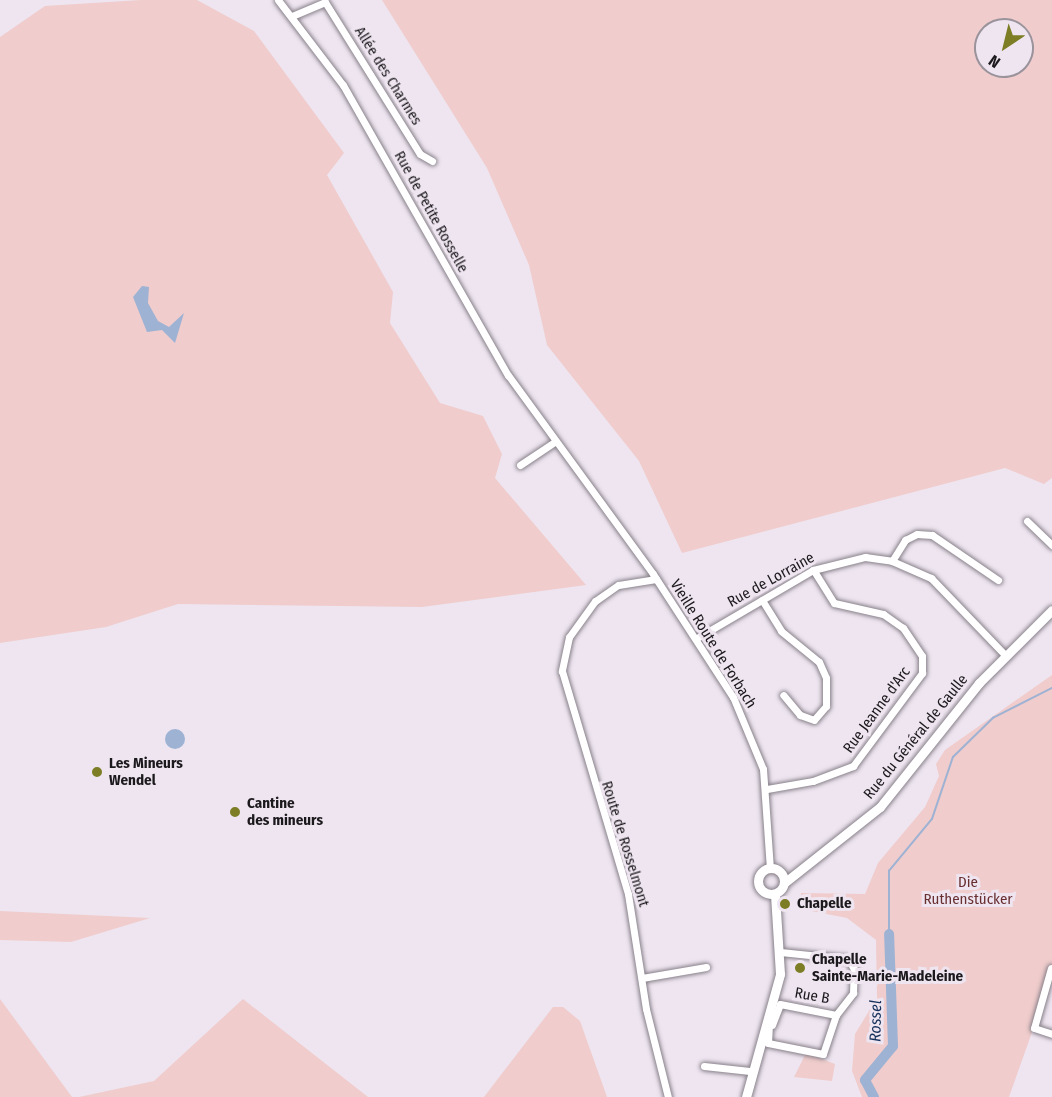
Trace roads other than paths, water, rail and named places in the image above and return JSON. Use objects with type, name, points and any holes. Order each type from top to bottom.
[{"type":"main road","name":"Rue du Général de Gaulle","points":[[784,883],[793,872],[880,807],[1006,656],[1052,610]]},
{"type":"main road","points":[[775,894],[765,893],[757,881],[771,868],[780,872],[793,872]]},
{"type":"main road","points":[[746,1097],[750,1071],[769,1024],[777,989],[780,952],[775,894],[784,883],[780,872]]},
{"type":"street","name":"Rue de Petite Rosselle","points":[[278,0],[343,85],[498,358],[555,441],[633,545]]},
{"type":"street","name":"Allée des Charmes","points":[[292,16],[325,2],[420,154],[432,161]]},
{"type":"street","points":[[520,465],[555,441]]},
{"type":"street","points":[[1027,521],[1052,545]]},
{"type":"street","points":[[892,561],[905,540],[932,535],[998,580]]},
{"type":"street","name":"Vieille Route de Forbach","points":[[633,545],[697,638],[758,748],[767,789],[771,868]]},
{"type":"street","name":"Rue de Lorraine","points":[[697,638],[813,570],[837,560],[892,561],[931,578],[1006,656]]},
{"type":"street","name":"Rue Jeanne d'Arc","points":[[767,789],[813,781],[853,766],[922,673],[921,657],[903,628],[883,614],[834,603],[813,570]]},
{"type":"street","name":"Route de Rosselmont","points":[[656,579],[618,585],[596,601],[569,637],[562,671],[628,894],[642,978],[668,1097]]},
{"type":"street","points":[[762,600],[781,631],[819,662],[826,678],[826,706],[814,720],[800,715],[783,695]]},
{"type":"street","name":"Rue B","points":[[769,1024],[780,1004],[836,1015],[853,993],[851,960],[780,952]]},
{"type":"street","points":[[642,978],[706,967]]},
{"type":"street","points":[[1051,968],[1034,1028],[1052,1034]]},
{"type":"street","points":[[769,1024],[768,1043],[823,1054],[836,1015]]},
{"type":"street","points":[[704,1066],[750,1071]]},
{"type":"water","points":[[142,286],[149,287],[148,303],[158,321],[169,327],[184,313],[175,343],[162,330],[147,332],[133,297]]},
{"type":"water","points":[[171,729],[179,729],[185,735],[185,743],[179,749],[171,749],[165,743],[165,735]]},
{"type":"waterway","points":[[889,934],[889,871],[932,819],[953,757],[993,718],[1052,688]]},
{"type":"waterway","name":"Rossel","points":[[874,1097],[865,1080],[893,1046],[889,934]]},
{"type":"place","name":"Les Mineurs Wendel","points":[[97,772]]},
{"type":"place","name":"Cantine des mineurs","points":[[235,812]]},
{"type":"place","name":"Chapelle","points":[[785,904]]},
{"type":"place","name":"Chapelle Sainte-Marie-Madeleine","points":[[800,968]]},
{"type":"park label","name":"Die Ruthenstücker","points":[[968,890]]}]
